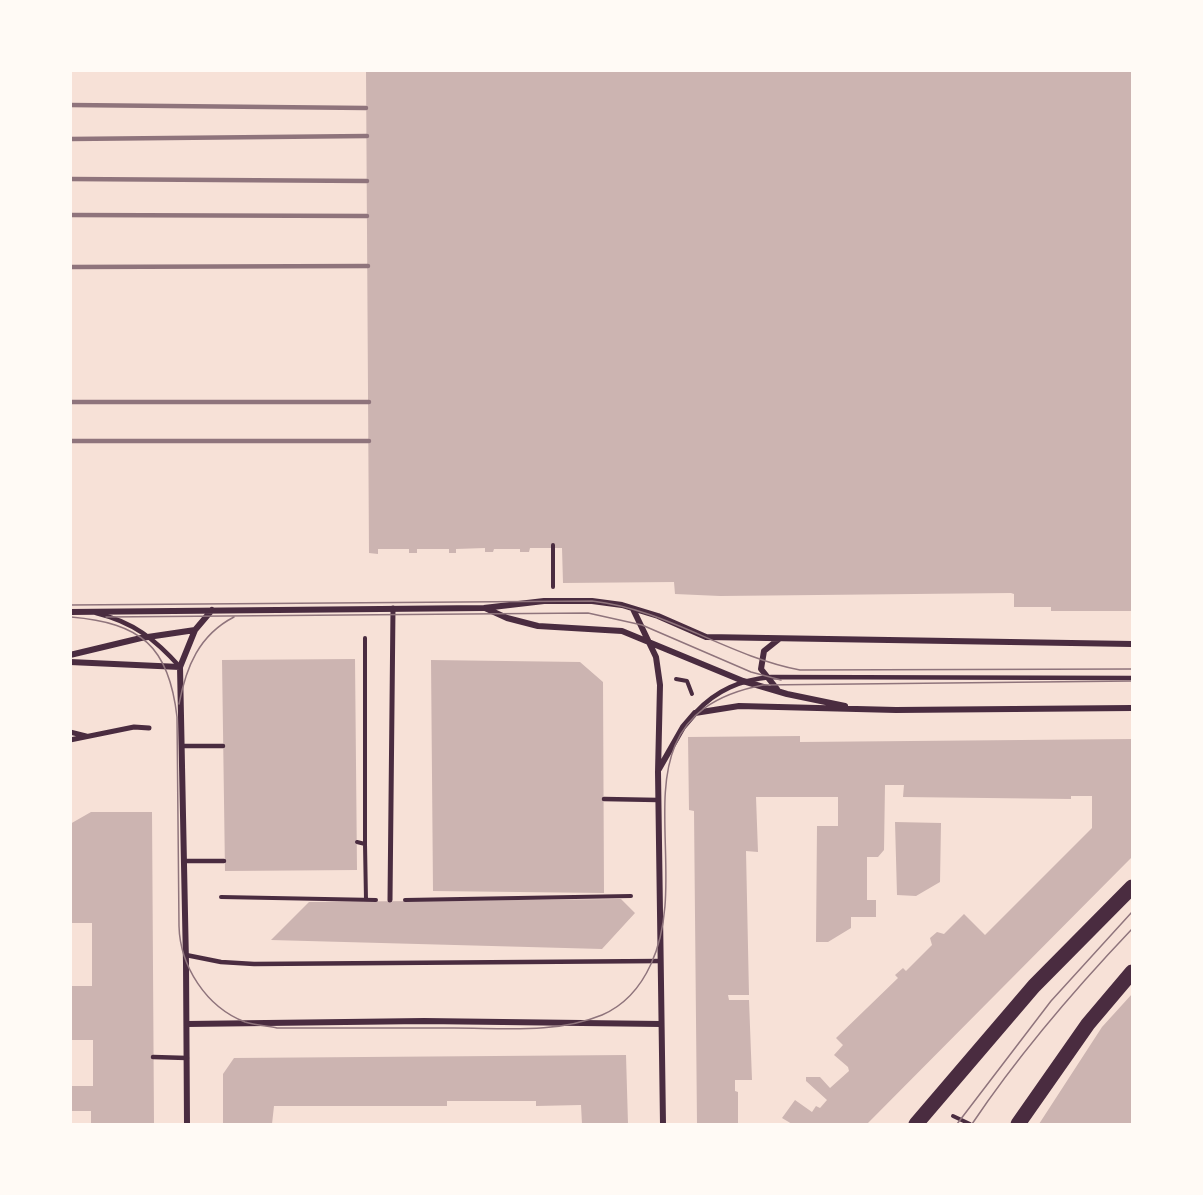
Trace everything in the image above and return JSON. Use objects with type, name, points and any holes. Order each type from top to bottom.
[{"type":"main road","points":[[916,1125],[1034,986],[1132,886]]},
{"type":"main road","points":[[1018,1125],[1088,1024],[1132,972]]},
{"type":"street","points":[[70,612],[484,608],[592,601],[633,609],[706,637],[1132,644]]},
{"type":"street","points":[[390,900],[393,608]]},
{"type":"street","points":[[484,608],[507,618],[538,626],[603,628],[648,640],[743,681],[779,692],[843,705],[896,710]]},
{"type":"street","points":[[633,609],[656,657],[660,685],[658,800],[663,1125]]},
{"type":"street","points":[[187,1125],[185,861],[180,667],[195,630],[212,610]]},
{"type":"street","points":[[70,655],[150,636],[195,630]]},
{"type":"street","points":[[779,639],[764,651],[761,660],[761,669],[765,678],[779,692]]},
{"type":"street","points":[[70,662],[180,667]]},
{"type":"street","points":[[658,772],[683,727],[695,713],[739,706],[896,710],[1132,708]]},
{"type":"street","points":[[70,740],[134,727],[149,728]]},
{"type":"street","points":[[70,732],[88,736]]},
{"type":"street","points":[[187,1024],[424,1021],[661,1024]]},
{"type":"lane","points":[[88,611],[122,620],[150,636],[180,667]]},
{"type":"lane","points":[[695,713],[723,689],[743,681],[765,678],[1132,678]]},
{"type":"lane","points":[[183,746],[223,746]]},
{"type":"lane","points":[[604,799],[658,800]]},
{"type":"lane","points":[[185,861],[224,861]]},
{"type":"lane","points":[[186,955],[221,962],[254,964],[660,961]]},
{"type":"lane","points":[[153,1057],[187,1058]]},
{"type":"path","points":[[553,545],[553,588]]},
{"type":"path","points":[[365,638],[366,900]]},
{"type":"path","points":[[672,678],[687,681],[694,699]]},
{"type":"path","points":[[357,842],[365,844]]},
{"type":"path","points":[[221,897],[390,900],[631,896]]},
{"type":"path","points":[[954,1114],[970,1125]]},
{"type":"building","points":[[366,70],[1132,70],[1132,611],[1051,611],[1051,607],[1014,607],[1014,594],[1011,593],[720,596],[675,594],[674,582],[563,583],[562,548],[530,548],[529,552],[520,552],[520,549],[494,549],[493,552],[485,552],[485,548],[456,549],[456,553],[449,553],[449,549],[417,549],[417,553],[409,553],[409,549],[378,549],[378,554],[369,553]]},
{"type":"building","points":[[355,659],[357,870],[225,871],[222,660]]},
{"type":"building","points":[[431,660],[580,662],[603,682],[604,893],[433,891]]},
{"type":"building","points":[[800,736],[800,742],[1132,739],[1132,857],[867,1124],[792,1124],[782,1118],[795,1100],[812,1112],[816,1106],[820,1108],[827,1100],[806,1081],[806,1077],[820,1077],[830,1088],[849,1071],[848,1067],[834,1055],[843,1045],[836,1038],[898,978],[895,975],[903,968],[906,971],[932,945],[930,938],[937,932],[944,934],[964,914],[985,935],[1092,828],[1092,796],[1071,796],[1071,799],[903,797],[904,785],[885,785],[884,850],[878,857],[867,857],[867,900],[876,900],[876,917],[851,917],[851,928],[828,942],[816,942],[817,826],[838,826],[838,797],[756,797],[758,852],[746,851],[749,995],[728,995],[729,1000],[749,1000],[752,1080],[735,1080],[735,1091],[738,1092],[738,1124],[697,1124],[694,811],[689,810],[688,737]]},
{"type":"building","points":[[91,812],[152,812],[154,1124],[91,1124],[91,1111],[70,1111],[70,1086],[93,1086],[93,1040],[70,1040],[70,986],[92,986],[92,923],[70,923],[70,824]]},
{"type":"building","points":[[895,822],[941,823],[940,882],[916,896],[897,895]]},
{"type":"building","points":[[621,899],[635,913],[602,949],[271,940],[309,902]]},
{"type":"building","points":[[1132,994],[1132,1124],[1039,1124],[1102,1027]]},
{"type":"building","points":[[626,1055],[628,1124],[582,1124],[581,1105],[536,1106],[536,1101],[447,1101],[447,1106],[274,1106],[272,1124],[223,1124],[223,1074],[234,1058]]},
{"type":"tram line","points":[[70,605],[592,601],[645,613],[747,654],[800,670],[1132,669]]},
{"type":"tram line","points":[[106,617],[588,613],[642,625],[751,672],[781,680]]},
{"type":"tram line","points":[[71,617],[116,625],[133,633],[147,643],[167,672],[177,717],[179,926],[184,956],[198,983],[218,1006],[245,1022],[277,1028],[510,1029],[548,1027],[584,1021],[618,1006],[637,987],[647,972],[663,924],[666,882],[665,798],[670,760],[685,727],[714,702],[763,685],[1132,681]]},
{"type":"tram line","points":[[179,704],[186,677],[196,653],[212,633],[234,617]]},
{"type":"tram line","points":[[957,1124],[1051,1001],[1132,912]]},
{"type":"tram line","points":[[972,1124],[1048,1023],[1132,929]]},
{"type":"railway","points":[[70,105],[366,108]]},
{"type":"railway","points":[[70,139],[367,136]]},
{"type":"railway","points":[[70,179],[367,181]]},
{"type":"railway","points":[[70,215],[367,216]]},
{"type":"railway","points":[[70,267],[368,266]]},
{"type":"railway","points":[[70,402],[369,402]]},
{"type":"railway","points":[[70,441],[369,441]]}]
